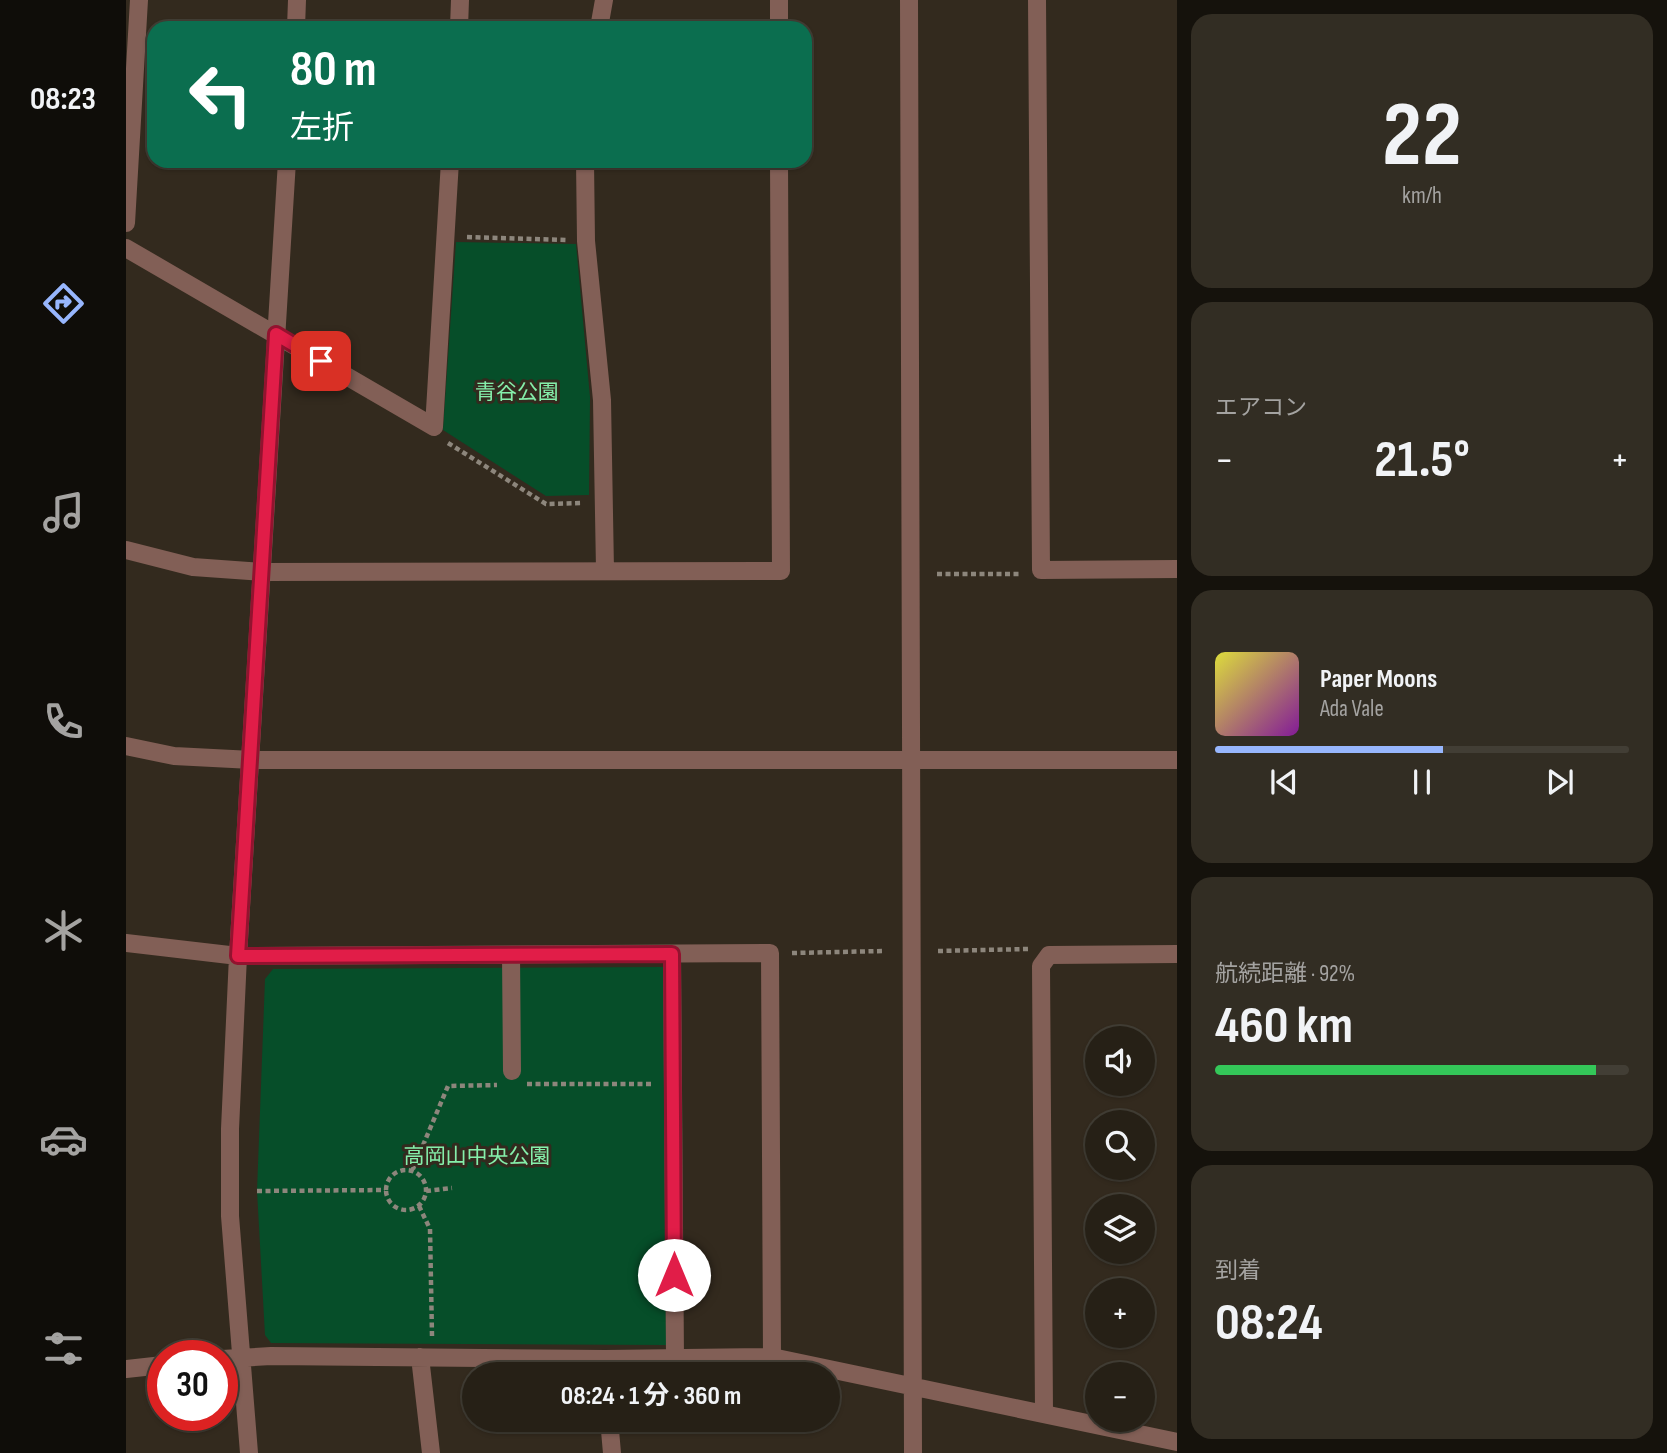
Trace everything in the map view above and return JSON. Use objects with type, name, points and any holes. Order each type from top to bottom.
[{"type":"street","points":[[126,223],[139,0]]},
{"type":"street","points":[[296,21],[297,0]]},
{"type":"street","points":[[459,21],[460,0]]},
{"type":"street","points":[[601,21],[604,0]]},
{"type":"street","points":[[779,0],[779,21]]},
{"type":"street","points":[[909,0],[913,1453]]},
{"type":"street","points":[[1037,0],[1041,570],[1177,569]]},
{"type":"street","points":[[231,1340],[230,1216],[238,956],[287,168]]},
{"type":"street","points":[[126,248],[433,427],[450,168]]},
{"type":"street","points":[[585,168],[586,241],[602,400],[605,570]]},
{"type":"street","points":[[126,550],[193,567],[262,572],[781,570],[779,168]]},
{"type":"street","points":[[126,746],[174,756],[252,760],[1177,760]]},
{"type":"street","points":[[126,943],[238,956],[770,953],[772,1357]]},
{"type":"street","points":[[672,954],[675,1357]]},
{"type":"street","points":[[1044,1412],[1041,966],[1049,955],[1177,954]]},
{"type":"street","points":[[511,955],[511,1078]]},
{"type":"street","points":[[238,1359],[419,1357],[522,1362]]},
{"type":"street","points":[[419,1357],[430,1453]]},
{"type":"street","points":[[636,1362],[675,1357],[772,1357],[1177,1441]]},
{"type":"street","points":[[126,1368],[147,1366]]},
{"type":"street","points":[[238,1396],[249,1453]]},
{"type":"street","points":[[610,1432],[612,1453]]},
{"type":"path","points":[[445,236],[586,241]]},
{"type":"path","points":[[433,427],[442,439],[546,504],[603,503]]},
{"type":"path","points":[[937,574],[1027,574],[1041,570]]},
{"type":"path","points":[[938,951],[1030,949],[1049,955]]},
{"type":"path","points":[[770,953],[886,951]]},
{"type":"path","points":[[413,1169],[448,1086],[511,1078]]},
{"type":"path","points":[[525,1084],[673,1083]]},
{"type":"path","points":[[401,1169],[413,1169],[423,1178],[426,1191],[419,1206],[410,1210],[394,1208],[385,1190],[393,1174],[401,1169]]},
{"type":"path","points":[[426,1191],[452,1188]]},
{"type":"path","points":[[257,1191],[385,1190]]},
{"type":"path","points":[[419,1206],[430,1229],[432,1337]]},
{"type":"green space","name":"青谷公園","points":[[456,242],[576,244],[590,397],[589,495],[546,496],[443,430]]},
{"type":"green space","name":"高岡山中央公園","points":[[664,967],[666,1345],[271,1343],[265,1335],[257,1191],[265,979],[273,969]]},
{"type":"route","points":[[321,361],[276,334],[238,956],[672,954],[674,1275]]}]
